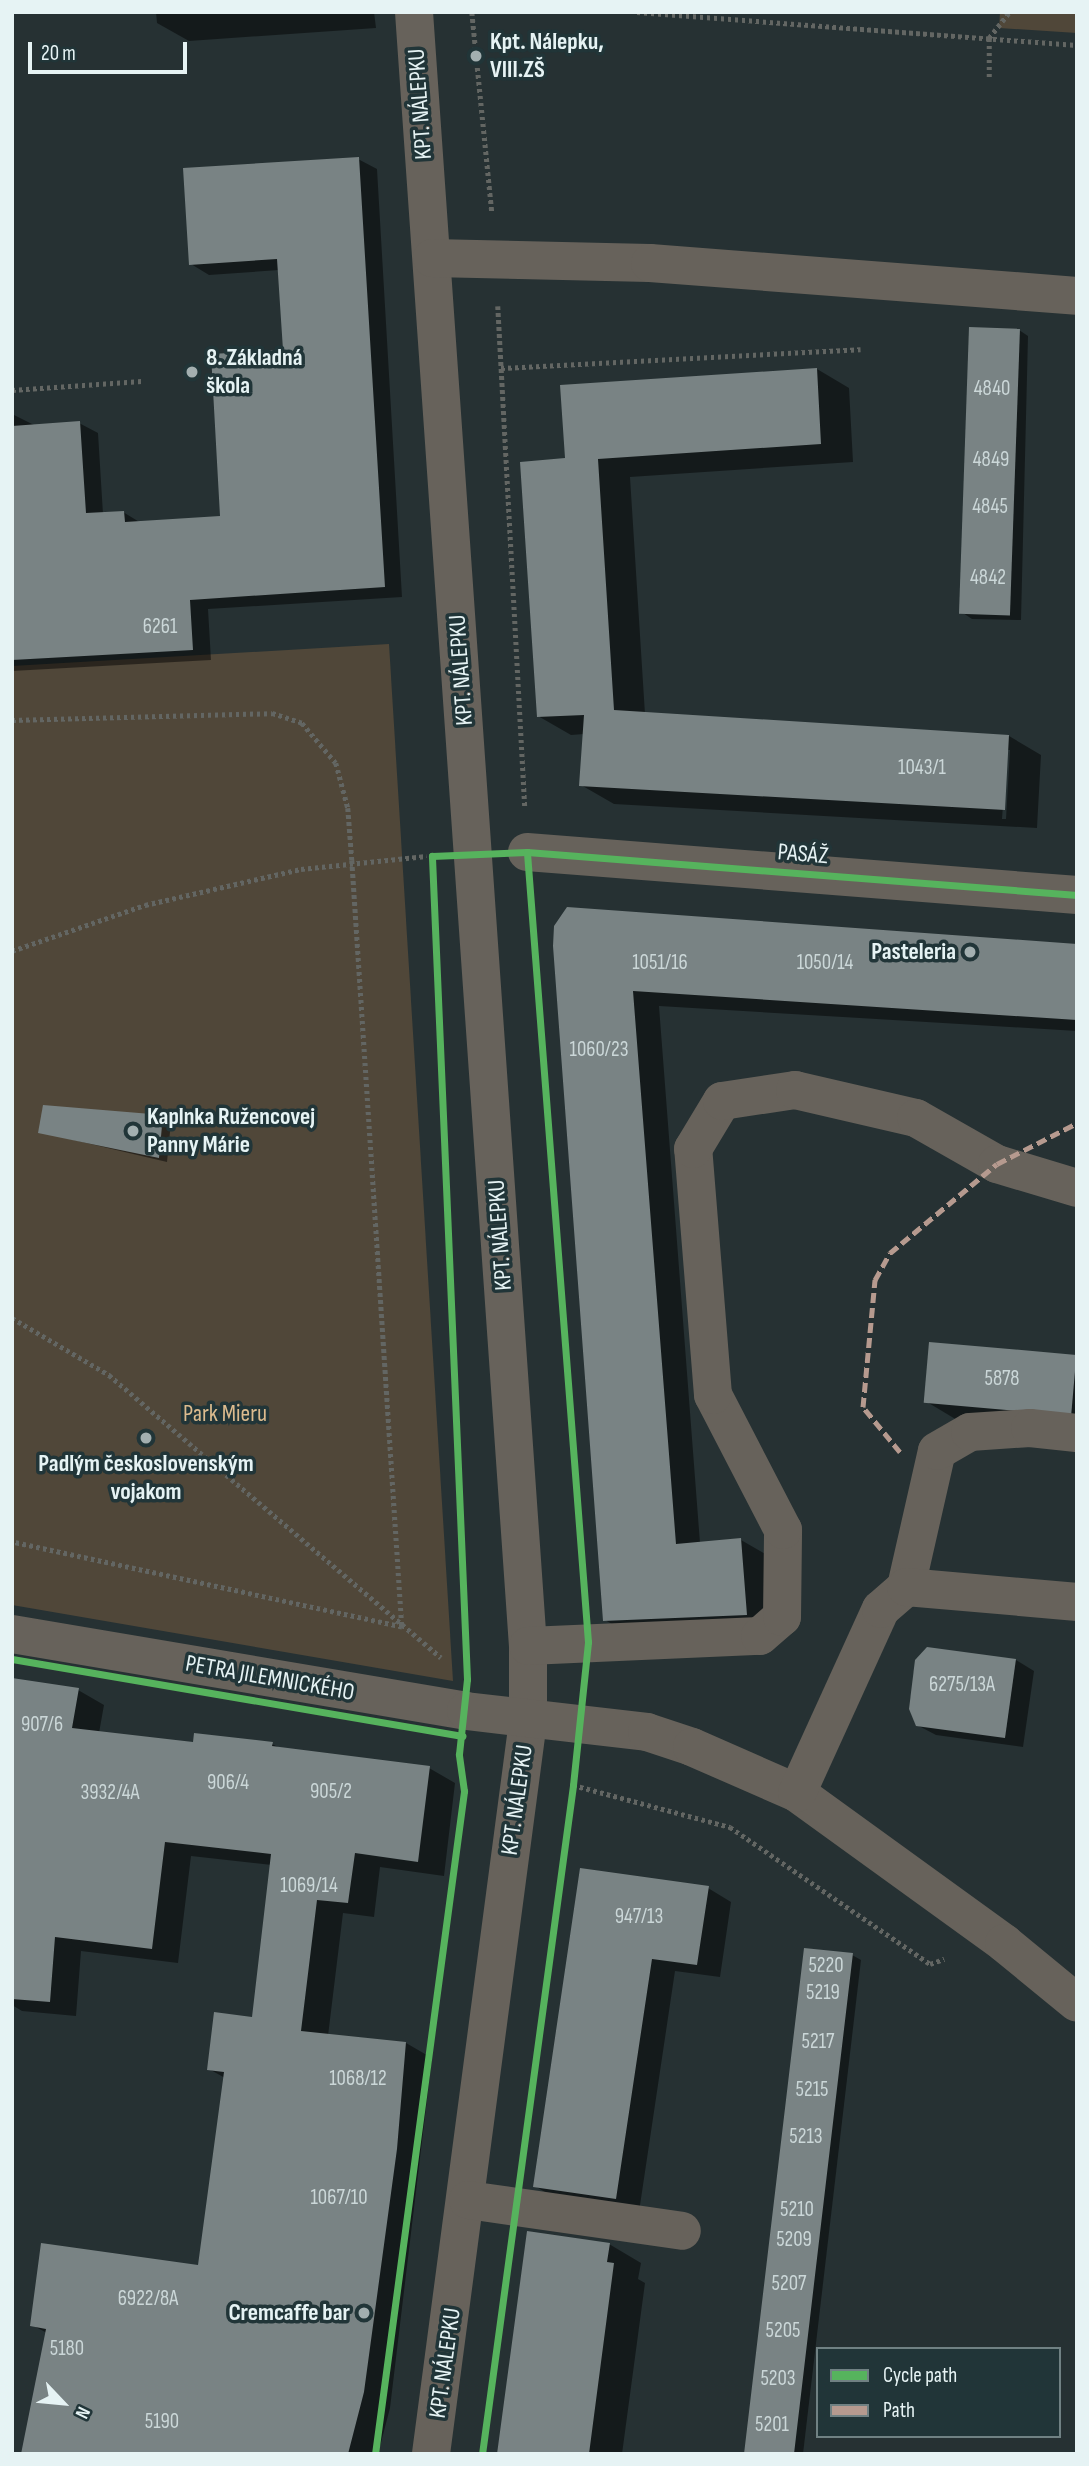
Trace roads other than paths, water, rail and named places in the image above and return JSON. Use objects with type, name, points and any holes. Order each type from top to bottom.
[{"type":"street","name":"KPT. NÁLEPKU","points":[[414,12],[528,1646],[528,1721],[468,2200],[431,2454]]},
{"type":"street","points":[[432,258],[650,263],[1077,296]]},
{"type":"street","name":"PASÁŽ","points":[[527,852],[1077,895]]},
{"type":"street","points":[[528,1646],[760,1636],[782,1617],[783,1530],[713,1395],[692,1149],[722,1101],[794,1090],[916,1118],[997,1164],[1077,1188]]},
{"type":"street","points":[[797,1793],[881,1609],[906,1587],[937,1451],[970,1432],[1030,1428],[1077,1433]]},
{"type":"street","points":[[906,1587],[1077,1602]]},
{"type":"street","name":"PETRA JILEMNICKÉHO","points":[[12,1634],[467,1695],[528,1721],[647,1732],[797,1793],[1004,1942],[1077,2003]]},
{"type":"street","points":[[468,2200],[682,2231]]},
{"type":"place","name":"Kpt. Nálepku, VIII.ZŠ","points":[[476,56]]},
{"type":"place","name":"8. Základná škola","points":[[192,372]]},
{"type":"place","name":"Pasteleria","points":[[970,952]]},
{"type":"place","name":"Kaplnka Ružencovej Panny Márie","points":[[133,1131]]},
{"type":"place","name":"Padlým československým vojakom","points":[[146,1438]]},
{"type":"place","name":"Cremcaffe bar","points":[[364,2313]]},
{"type":"park label","name":"Park Mieru","points":[[225,1414]]}]
